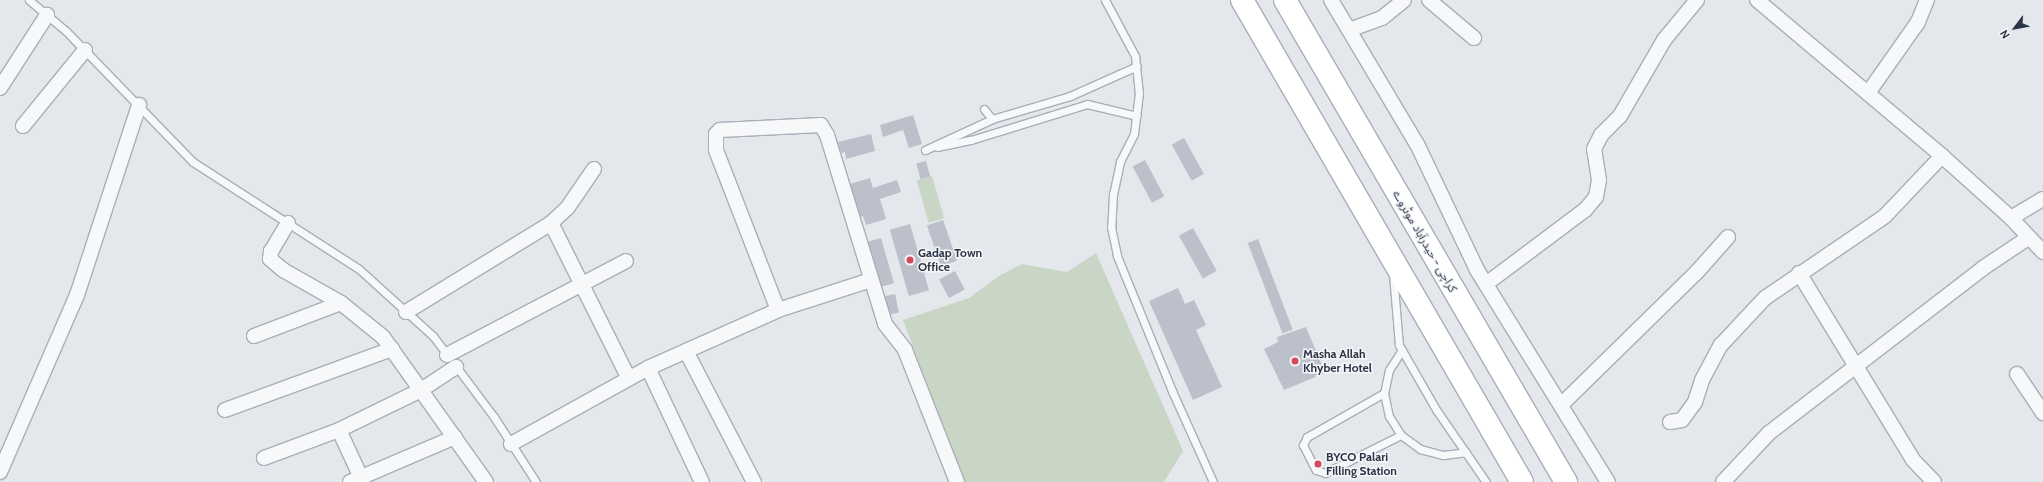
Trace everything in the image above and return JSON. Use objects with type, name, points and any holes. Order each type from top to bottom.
[{"type":"highway","points":[[1242,0],[1522,482]]},
{"type":"highway","name":"کراچی - حیدرآباد موٹروے","points":[[1285,0],[1566,482]]},
{"type":"street","points":[[1331,0],[1417,144],[1486,284],[1608,482]]},
{"type":"street","points":[[1349,30],[1382,18],[1404,0]]},
{"type":"street","points":[[1429,0],[1474,38]]},
{"type":"street","points":[[1486,284],[1585,210],[1596,197],[1599,180],[1594,149],[1601,135],[1620,116],[1664,40],[1697,0]]},
{"type":"street","points":[[1757,0],[1942,156],[2011,218],[2028,238],[2043,252]]},
{"type":"street","points":[[1868,93],[1918,22],[1927,0]]},
{"type":"street","points":[[0,88],[46,15]]},
{"type":"street","points":[[23,126],[85,50]]},
{"type":"street","points":[[0,472],[77,295],[139,105]]},
{"type":"street","points":[[778,310],[716,150],[716,134],[720,130],[821,125],[828,135],[885,324],[905,350],[957,482]]},
{"type":"street","points":[[1670,422],[1682,420],[1695,402],[1702,380],[1721,345],[1765,298],[1798,273],[1885,216],[1942,156]]},
{"type":"street","points":[[406,312],[551,223],[568,207],[594,169]]},
{"type":"street","points":[[2011,218],[2043,200]]},
{"type":"street","points":[[288,223],[271,251],[270,259],[283,270],[341,303],[382,337],[486,482]]},
{"type":"street","points":[[551,223],[629,379]]},
{"type":"street","points":[[1561,405],[1696,273],[1728,237]]},
{"type":"street","points":[[1723,482],[1770,433],[1983,268],[2028,238]]},
{"type":"street","points":[[447,355],[582,285],[626,260]]},
{"type":"street","points":[[1798,273],[1913,460],[1934,482]]},
{"type":"street","points":[[512,444],[648,368],[778,310],[872,280]]},
{"type":"street","points":[[254,336],[341,303]]},
{"type":"street","points":[[226,410],[392,349]]},
{"type":"street","points":[[686,351],[754,482]]},
{"type":"street","points":[[264,458],[339,430],[421,390],[456,367]]},
{"type":"street","points":[[648,368],[702,482]]},
{"type":"street","points":[[2017,374],[2043,413]]},
{"type":"street","points":[[339,430],[358,480],[455,437]]},
{"type":"lane","points":[[28,0],[85,50],[193,162],[359,270],[433,336],[512,444],[536,482]]},
{"type":"lane","points":[[1105,0],[1128,38],[1137,66],[1140,94],[1134,134],[1120,162],[1113,194],[1111,227],[1123,270],[1172,391],[1213,482]]},
{"type":"lane","points":[[1137,66],[1070,96],[992,119],[925,150],[971,140],[1087,104],[1137,116]]},
{"type":"lane","points":[[984,109],[992,119]]},
{"type":"lane","points":[[1392,258],[1399,345],[1437,411],[1486,482]]},
{"type":"lane","points":[[1402,350],[1389,370],[1384,393],[1389,416],[1401,436],[1420,449],[1443,455],[1466,452]]},
{"type":"lane","points":[[1384,393],[1307,437],[1303,445],[1316,470],[1326,474],[1401,436]]},
{"type":"green space","points":[[932,176],[944,218],[929,223],[917,180]]},
{"type":"green space","points":[[1096,253],[1183,451],[1164,482],[964,482],[903,320],[969,298],[999,276],[1022,264],[1067,272]]},
{"type":"building","points":[[913,115],[922,144],[909,148],[903,130],[883,137],[880,125]]},
{"type":"building","points":[[871,134],[875,151],[846,159],[845,152],[841,153],[838,142]]},
{"type":"building","points":[[1184,138],[1204,174],[1192,181],[1172,145]]},
{"type":"building","points":[[1145,160],[1164,196],[1152,203],[1133,167]]},
{"type":"building","points":[[926,161],[930,176],[920,179],[916,164]]},
{"type":"building","points":[[870,178],[873,188],[897,180],[901,192],[880,199],[886,219],[866,225],[863,216],[860,217],[850,184]]},
{"type":"building","points":[[943,220],[957,261],[941,266],[927,226]]},
{"type":"building","name":"Gadap Town Office","points":[[910,224],[929,290],[909,296],[890,230]]},
{"type":"building","points":[[1193,228],[1217,271],[1203,279],[1179,236]]},
{"type":"building","points":[[881,238],[894,283],[880,287],[868,242]]},
{"type":"building","points":[[1258,239],[1293,330],[1282,333],[1248,243]]},
{"type":"building","points":[[955,271],[965,290],[949,298],[939,279]]},
{"type":"building","points":[[1178,288],[1185,304],[1194,300],[1206,325],[1196,330],[1222,387],[1193,400],[1149,301]]},
{"type":"building","points":[[895,294],[899,313],[889,315],[885,296]]},
{"type":"building","name":"Masha Allah Khyber Hotel","points":[[1306,327],[1325,373],[1284,390],[1264,349],[1278,342],[1277,337]]},
{"type":"place","name":"Gadap Town Office","points":[[910,260]]},
{"type":"place","name":"Masha Allah Khyber Hotel","points":[[1295,361]]},
{"type":"place","name":"BYCO Palari Filling Station","points":[[1318,464]]}]
